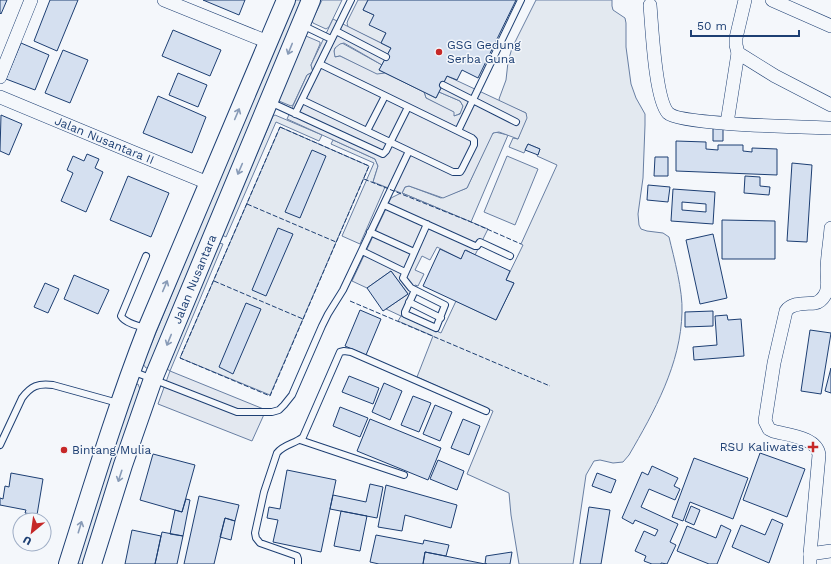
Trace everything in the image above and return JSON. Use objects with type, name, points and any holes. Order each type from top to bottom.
[{"type":"street","points":[[0,77],[31,0]]},
{"type":"street","points":[[164,0],[268,42]]},
{"type":"street","name":"Jalan Nusantara","points":[[68,564],[101,459],[147,329],[286,0]]},
{"type":"street","name":"Jalan Nusantara","points":[[92,564],[123,465],[153,379],[311,0]]},
{"type":"street","points":[[727,123],[738,52],[736,38],[745,0]]},
{"type":"street","points":[[772,0],[831,26]]},
{"type":"street","points":[[650,5],[657,80],[668,113],[682,118],[709,122],[831,128]]},
{"type":"street","points":[[738,52],[751,62],[775,76],[831,105]]},
{"type":"street","name":"Jalan Nusantara II","points":[[0,96],[130,152],[208,183]]},
{"type":"street","points":[[831,228],[827,272],[827,292],[821,300],[815,303],[804,303],[792,306],[786,311],[774,363],[765,421],[769,429],[809,441],[818,450],[810,559],[831,551]]},
{"type":"lane","points":[[295,114],[351,0]]},
{"type":"lane","points":[[458,131],[521,0]]},
{"type":"lane","points":[[300,24],[331,39]]},
{"type":"lane","points":[[336,31],[386,57]]},
{"type":"lane","points":[[302,100],[454,172],[460,172],[475,142],[472,138],[320,64]]},
{"type":"lane","points":[[443,85],[516,122]]},
{"type":"lane","points":[[368,131],[385,96]]},
{"type":"lane","points":[[268,102],[381,153],[386,151],[408,107]]},
{"type":"lane","points":[[131,371],[237,412],[272,412],[279,410],[292,395],[328,314],[339,298],[409,151]]},
{"type":"lane","points":[[384,204],[475,246],[480,242],[510,256]]},
{"type":"lane","points":[[415,290],[405,315],[434,328],[436,327],[446,306],[445,304],[410,287],[403,278],[427,224]]},
{"type":"lane","points":[[370,232],[414,252]]},
{"type":"lane","points":[[362,251],[405,272]]},
{"type":"lane","points":[[146,256],[121,316],[122,319],[126,321],[147,329]]},
{"type":"lane","points":[[409,302],[441,318]]},
{"type":"lane","points":[[298,564],[297,556],[260,543],[256,538],[256,533],[264,492],[277,453],[280,449],[300,440],[306,430],[338,355],[344,351],[351,352],[486,411]]},
{"type":"lane","points":[[0,445],[22,398],[33,386],[42,384],[52,385],[120,403]]},
{"type":"lane","points":[[300,440],[404,475]]},
{"type":"shaded area","points":[[293,0],[303,0],[148,368],[146,368],[143,364]]},
{"type":"shaded area","points":[[322,0],[342,0],[329,27],[326,29],[313,23],[312,21]]},
{"type":"shaded area","points":[[358,0],[368,0],[363,10],[374,15],[386,33],[381,43],[348,27],[348,20]]},
{"type":"shaded area","points":[[536,0],[612,0],[613,10],[625,18],[626,47],[631,84],[636,98],[645,114],[643,178],[638,214],[639,225],[641,229],[663,233],[669,237],[678,274],[682,304],[677,350],[664,387],[648,422],[629,455],[623,462],[613,463],[600,460],[594,461],[586,475],[573,564],[519,564],[509,493],[467,474],[493,411],[417,377],[433,336],[398,321],[401,316],[441,333],[456,301],[496,320],[514,283],[506,280],[523,245],[521,244],[557,165],[537,156],[540,149],[528,144],[524,153],[509,147],[513,138],[518,139],[526,113],[500,102],[499,99],[506,80],[508,62],[512,48]]},
{"type":"shaded area","points":[[333,19],[391,48],[382,65],[344,43],[335,48],[335,57],[340,56],[377,74],[385,73],[424,92],[426,98],[454,112],[454,116],[460,114],[463,106],[460,101],[439,92],[447,76],[526,113],[527,118],[518,139],[499,132],[493,133],[467,188],[443,198],[409,186],[405,187],[402,193],[488,229],[475,255],[466,250],[461,259],[437,247],[430,260],[422,256],[415,270],[424,274],[418,286],[415,285],[401,316],[386,309],[408,294],[391,271],[367,288],[352,281],[391,198],[401,193],[373,182],[378,166],[375,159],[287,119],[307,75],[313,72],[311,65]]},
{"type":"shaded area","points":[[306,36],[320,42],[320,44],[311,65],[313,72],[307,75],[293,105],[291,106],[279,101],[278,98]]},
{"type":"shaded area","points":[[342,43],[382,65],[379,70],[385,73],[377,75],[340,56],[334,57],[335,48]]},
{"type":"shaded area","points":[[424,92],[436,98],[439,92],[460,101],[463,106],[461,112],[453,116],[453,112],[426,98]]},
{"type":"shaded area","points":[[275,115],[322,135],[319,141],[276,122],[226,237],[222,235],[273,116]]},
{"type":"shaded area","points":[[280,127],[369,166],[270,395],[180,358]]},
{"type":"shaded area","points":[[495,132],[508,135],[471,222],[402,193],[405,187],[409,186],[441,198],[467,188],[491,135]]},
{"type":"shaded area","points":[[333,140],[375,159],[378,166],[373,182],[385,187],[360,244],[342,236],[374,163],[331,144]]},
{"type":"shaded area","points":[[507,156],[538,169],[515,225],[484,212]]},
{"type":"shaded area","points":[[219,243],[223,244],[170,371],[167,369]]},
{"type":"shaded area","points":[[170,371],[266,410],[252,441],[158,404]]},
{"type":"shaded area","points":[[138,384],[140,389],[83,564],[76,564],[135,385]]},
{"type":"building","points":[[0,0],[7,0],[1,14],[0,13]]},
{"type":"building","points":[[50,0],[78,0],[57,51],[34,41]]},
{"type":"building","points":[[203,0],[245,0],[239,15]]},
{"type":"building","name":"GSG Gedung Serba Guna","points":[[368,0],[516,0],[478,78],[462,70],[457,80],[447,76],[436,98],[379,70],[391,48],[381,43],[386,33],[369,25],[374,15],[363,10]]},
{"type":"building","points":[[173,30],[221,50],[210,76],[162,56]]},
{"type":"building","points":[[21,43],[49,55],[35,90],[6,79]]},
{"type":"building","points":[[63,50],[88,60],[70,103],[45,93]]},
{"type":"building","points":[[178,73],[207,85],[198,107],[169,95]]},
{"type":"building","points":[[158,96],[206,117],[192,153],[143,133]]},
{"type":"building","points":[[1,115],[22,124],[9,155],[0,151]]},
{"type":"building","points":[[713,128],[723,128],[723,141],[713,141]]},
{"type":"building","points":[[676,141],[706,142],[706,149],[718,150],[718,145],[743,145],[743,151],[752,152],[752,148],[777,149],[777,175],[676,171]]},
{"type":"building","points":[[528,144],[540,149],[538,155],[525,150]]},
{"type":"building","points":[[312,150],[326,156],[300,218],[285,212]]},
{"type":"building","points":[[87,154],[99,159],[95,168],[103,172],[86,212],[61,201],[73,173],[67,170],[73,156],[84,161]]},
{"type":"building","points":[[655,157],[668,157],[668,176],[654,176]]},
{"type":"building","points":[[792,163],[812,165],[807,242],[787,241]]},
{"type":"building","points":[[128,176],[169,193],[151,237],[110,220]]},
{"type":"building","points":[[745,176],[760,177],[760,186],[770,187],[769,195],[744,193]]},
{"type":"building","points":[[648,185],[670,187],[668,202],[647,200]]},
{"type":"building","points":[[673,189],[715,192],[713,224],[671,221]],"holes":[[[682,202],[706,204],[706,212],[682,210]]]},
{"type":"building","points":[[722,220],[775,221],[775,259],[722,259]]},
{"type":"building","points":[[278,228],[293,234],[266,296],[252,290]]},
{"type":"building","points":[[713,234],[727,298],[700,304],[686,240]]},
{"type":"building","points":[[440,249],[461,259],[465,250],[510,271],[506,280],[514,283],[496,320],[423,286]]},
{"type":"building","points":[[391,271],[408,294],[383,311],[367,288]]},
{"type":"building","points":[[74,275],[109,290],[98,314],[64,299]]},
{"type":"building","points":[[45,283],[59,289],[48,313],[34,307]]},
{"type":"building","points":[[246,303],[261,309],[233,374],[219,367]]},
{"type":"building","points":[[360,310],[381,319],[366,355],[345,346]]},
{"type":"building","points":[[713,311],[713,326],[685,327],[685,312]]},
{"type":"building","points":[[727,315],[728,320],[741,319],[744,356],[694,360],[693,347],[717,345],[715,316]]},
{"type":"building","points":[[810,330],[831,333],[821,394],[801,391]]},
{"type":"building","points":[[831,368],[831,393],[825,391]]},
{"type":"building","points":[[349,376],[379,388],[373,404],[342,392]]},
{"type":"building","points":[[384,383],[402,391],[390,420],[372,412]]},
{"type":"building","points":[[413,396],[431,403],[419,432],[401,425]]},
{"type":"building","points":[[435,405],[452,412],[440,441],[423,434]]},
{"type":"building","points":[[340,407],[368,418],[360,437],[333,426]]},
{"type":"building","points":[[370,419],[441,448],[428,480],[357,451]]},
{"type":"building","points":[[463,419],[480,426],[469,455],[451,448]]},
{"type":"building","points":[[760,453],[805,469],[787,517],[743,500]]},
{"type":"building","points":[[153,454],[195,465],[182,512],[140,500]]},
{"type":"building","points":[[694,458],[748,478],[733,519],[690,502],[683,521],[672,517]]},
{"type":"building","points":[[438,460],[464,471],[457,490],[430,479]]},
{"type":"building","points":[[652,466],[678,478],[674,486],[680,489],[675,500],[649,489],[641,507],[678,524],[670,542],[676,545],[667,564],[652,564],[644,561],[646,556],[635,551],[644,531],[655,536],[658,530],[635,520],[633,524],[622,518],[642,472],[648,475]]},
{"type":"building","points":[[287,470],[336,480],[321,552],[273,542],[278,520],[267,518],[269,507],[280,509]]},
{"type":"building","points":[[11,473],[43,479],[38,512],[25,512],[26,510],[0,505],[0,498],[3,499],[5,486],[9,487]]},
{"type":"building","points":[[597,473],[616,480],[611,493],[592,486]]},
{"type":"building","points":[[370,484],[383,487],[377,518],[330,509],[333,495],[366,502]]},
{"type":"building","points":[[386,485],[457,505],[451,528],[405,515],[402,531],[378,527]]},
{"type":"building","points":[[199,496],[239,505],[235,521],[225,518],[214,564],[184,564]]},
{"type":"building","points":[[186,499],[190,500],[183,536],[170,534],[175,510],[182,512]]},
{"type":"building","points":[[691,506],[700,510],[694,525],[685,521]]},
{"type":"building","points":[[589,507],[610,510],[601,564],[580,564]]},
{"type":"building","points":[[341,511],[367,516],[360,551],[334,546]]},
{"type":"building","points":[[225,518],[235,521],[231,540],[220,537]]},
{"type":"building","points":[[772,519],[783,524],[769,563],[732,547],[741,525],[765,535]]},
{"type":"building","points":[[721,525],[731,530],[717,564],[709,564],[677,551],[687,526],[716,538]]},
{"type":"building","points":[[132,530],[161,536],[155,564],[125,564]]},
{"type":"building","points":[[162,532],[183,536],[177,564],[155,564]]},
{"type":"building","points":[[376,535],[423,544],[424,540],[449,545],[446,556],[425,552],[423,564],[379,564],[370,562]]},
{"type":"building","points":[[425,552],[485,564],[423,564]]},
{"type":"building","points":[[512,552],[510,564],[485,564],[486,556]]},
{"type":"fence","points":[[280,127],[369,166],[270,396],[180,358],[280,127]]},
{"type":"fence","points":[[364,179],[471,222],[521,244]]},
{"type":"fence","points":[[247,204],[336,242]]},
{"type":"fence","points":[[214,281],[303,319]]},
{"type":"fence","points":[[350,301],[550,386]]},
{"type":"place","name":"GSG Gedung Serba Guna","points":[[439,52]]},
{"type":"place","name":"RSU Kaliwates","points":[[813,447]]},
{"type":"place","name":"Bintang Mulia","points":[[64,450]]}]
